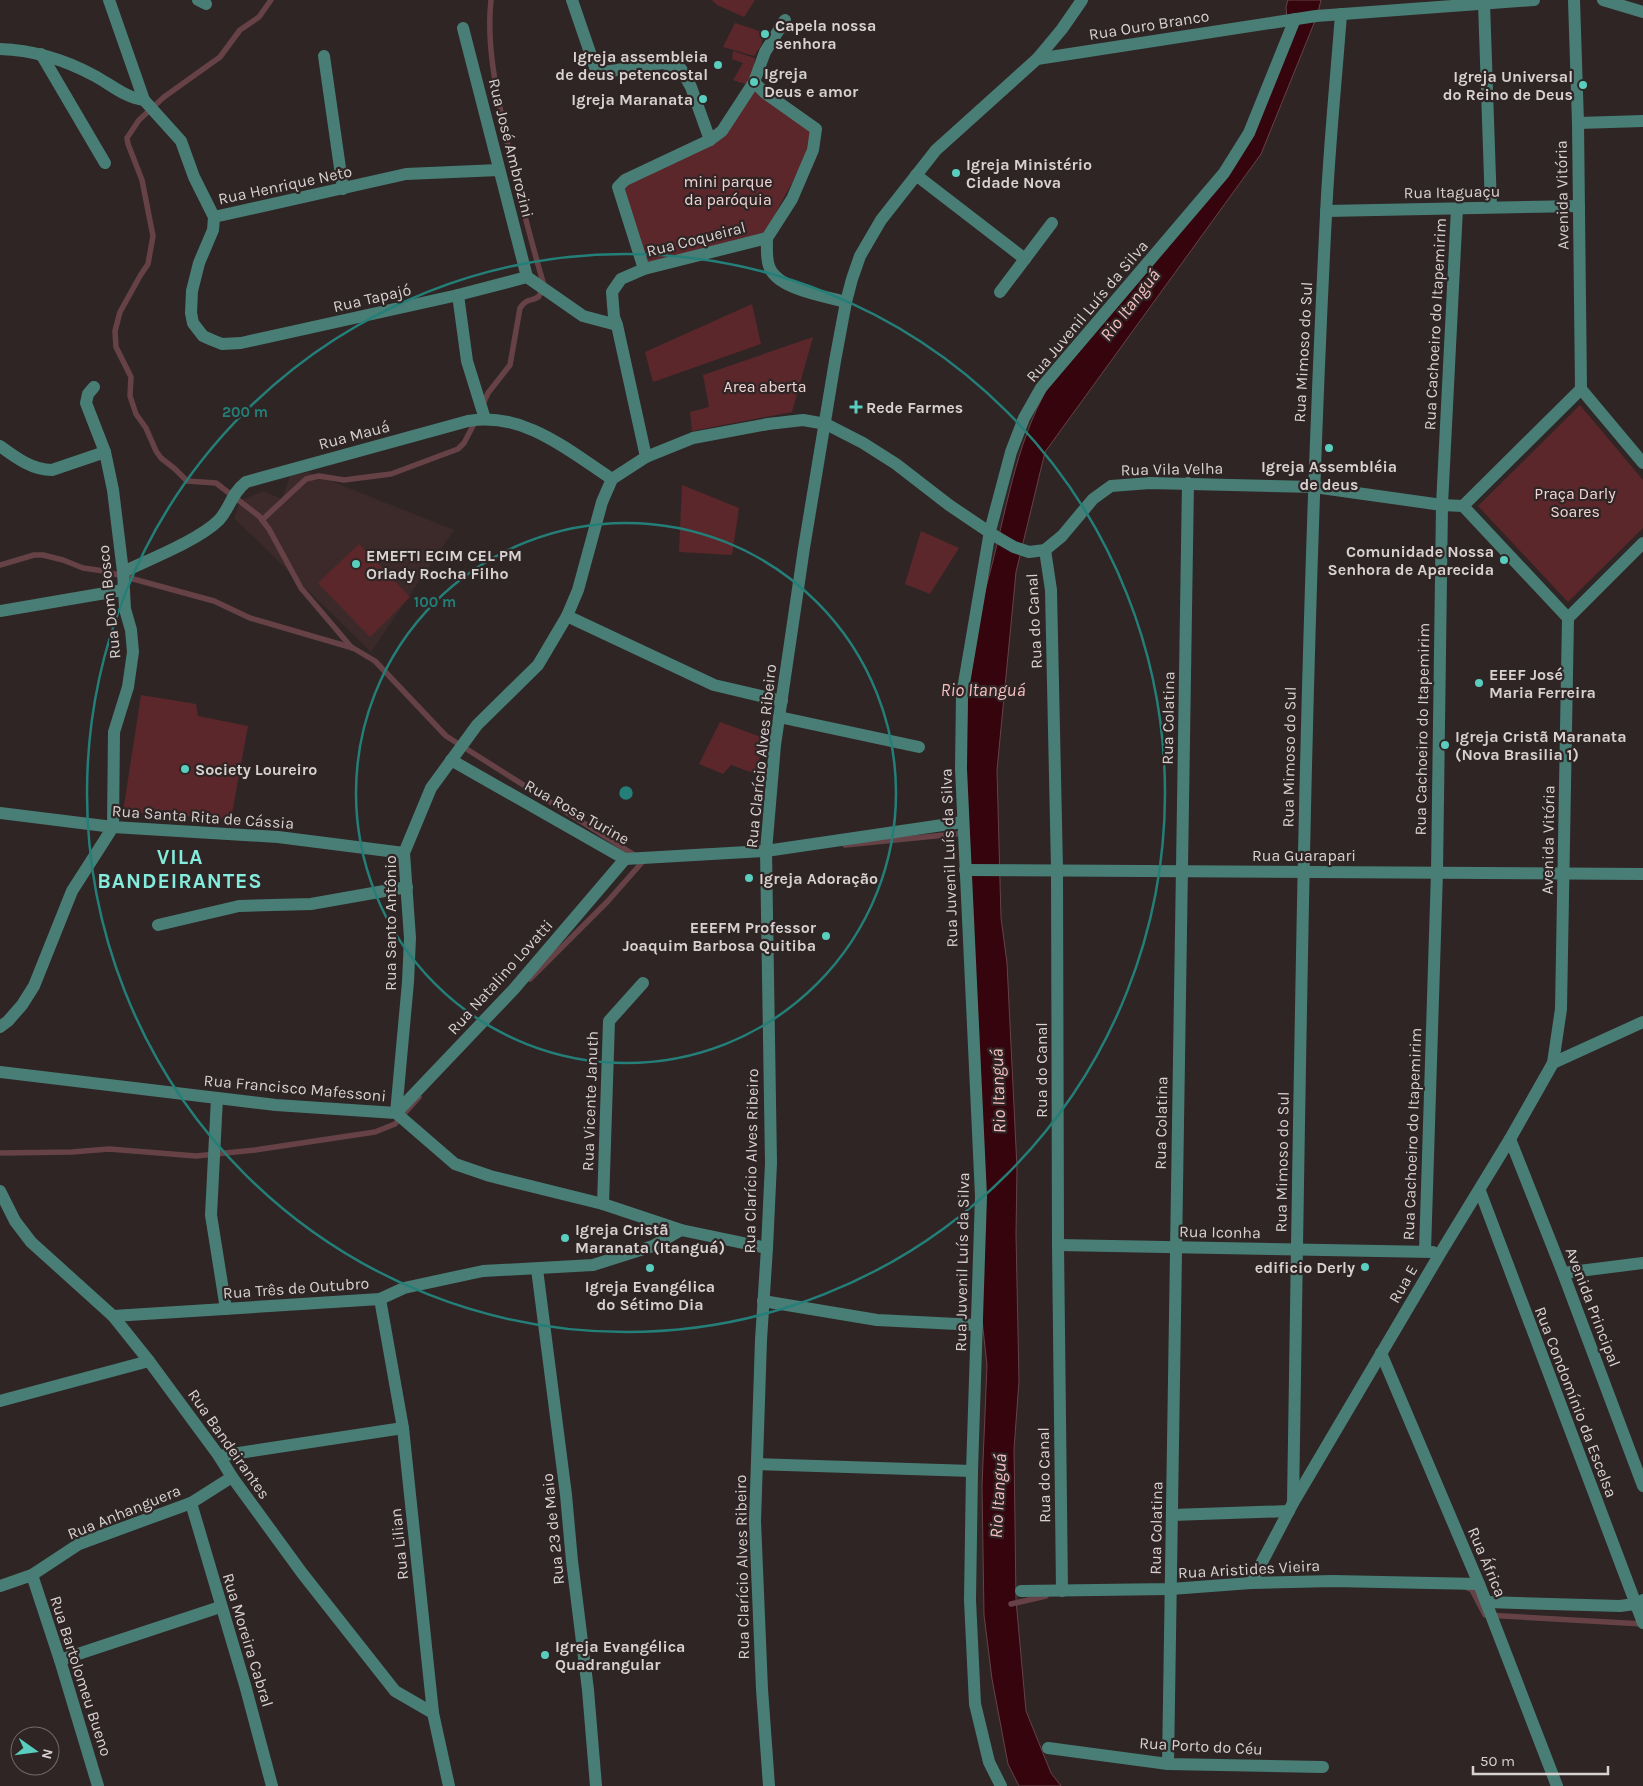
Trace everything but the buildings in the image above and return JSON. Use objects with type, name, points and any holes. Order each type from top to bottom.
[{"type":"street","points":[[0,49],[41,54],[91,74],[135,99],[144,100],[109,0]]},
{"type":"street","points":[[572,0],[597,73],[663,64],[681,69],[691,87],[710,140]]},
{"type":"street","name":"Rua Clarício Alves Ribeiro","points":[[769,1786],[762,1690],[755,1521],[763,1301],[768,1248],[771,1163],[766,851],[775,744],[804,548],[846,302],[860,256],[880,220],[936,150],[1037,59],[1062,29],[1082,0]]},
{"type":"street","name":"Rua Ouro Branco","points":[[1037,59],[1295,19],[1534,0]]},
{"type":"street","name":"Avenida Vitória","points":[[1574,0],[1578,123],[1581,389]]},
{"type":"street","points":[[1603,0],[1643,12]]},
{"type":"street","points":[[1484,3],[1491,207]]},
{"type":"street","name":"Rua Mimoso do Sul","points":[[1291,1507],[1306,732],[1314,487],[1326,211],[1341,14]]},
{"type":"street","name":"Rua Juvenil Luís da Silva","points":[[1001,1786],[989,1762],[975,1704],[970,1600],[972,1471],[981,1196],[970,870],[963,822],[961,769],[962,695],[992,534],[1011,452],[1024,418],[1041,388],[1224,173],[1249,133],[1295,19]]},
{"type":"street","points":[[644,268],[618,187],[625,180],[710,140],[722,131],[754,82],[765,52],[785,20]]},
{"type":"street","name":"Rua José Ambrozini","points":[[463,28],[527,277]]},
{"type":"street","points":[[41,54],[105,163]]},
{"type":"street","points":[[324,56],[344,189]]},
{"type":"street","name":"Rua Coqueiral","points":[[646,457],[614,317],[612,292],[621,279],[644,268],[767,238],[792,199],[813,150],[816,129],[766,93],[754,82]]},
{"type":"street","name":"Rua Henrique Neto","points":[[144,100],[181,141],[194,176],[214,217],[406,174],[499,170]]},
{"type":"street","points":[[1578,123],[1643,121]]},
{"type":"street","points":[[916,175],[1025,259]]},
{"type":"street","name":"Rua Itaguaçu","points":[[1326,211],[1579,206]]},
{"type":"street","name":"Rua Cachoeiro do Itapemirim","points":[[1425,1251],[1437,872],[1442,505],[1457,208]]},
{"type":"street","name":"Rua Tapajó","points":[[214,217],[213,230],[199,263],[192,291],[191,313],[193,323],[204,336],[222,344],[253,341],[458,295],[527,277]]},
{"type":"street","points":[[1000,292],[1052,223]]},
{"type":"street","points":[[767,238],[769,267],[780,281],[797,290],[846,302]]},
{"type":"street","points":[[527,277],[584,316],[617,325]]},
{"type":"street","points":[[458,295],[467,361],[484,419]]},
{"type":"street","name":"Rua Dom Bosco","points":[[94,387],[88,394],[86,402],[105,452],[113,490],[123,572],[125,609],[131,630],[133,657],[128,687],[114,732],[113,827]]},
{"type":"street","points":[[1643,463],[1581,389],[1463,506],[1568,618],[1643,543]]},
{"type":"street","name":"Rua Mauá","points":[[123,572],[208,528],[220,518],[237,489],[246,482],[468,421],[484,419],[514,422],[532,429],[612,479]]},
{"type":"street","points":[[612,479],[646,457],[693,438],[768,424],[803,420],[826,424],[863,443],[896,464],[949,505],[1014,547],[1029,552],[1045,550]]},
{"type":"street","points":[[0,446],[21,461],[43,470],[52,470],[105,452]]},
{"type":"street","name":"Rua Santo Antônio","points":[[396,1113],[408,982],[410,938],[404,853],[431,788],[477,725],[538,665],[568,616],[578,590],[602,502],[612,479]]},
{"type":"street","name":"Rua Vila Velha","points":[[1045,550],[1062,536],[1094,499],[1111,486],[1150,482],[1314,487],[1442,505],[1463,506]]},
{"type":"street","name":"Rua Colatina","points":[[1168,1764],[1188,483]]},
{"type":"street","name":"Rua do Canal","points":[[1045,550],[1051,590],[1057,869],[1058,1245],[1062,1591]]},
{"type":"street","points":[[0,611],[123,590]]},
{"type":"street","points":[[568,616],[714,685],[782,701]]},
{"type":"street","name":"Avenida Vitória","points":[[1553,1063],[1562,1009],[1568,618]]},
{"type":"street","points":[[779,717],[920,747]]},
{"type":"street","name":"Rua Rosa Turine","points":[[451,760],[625,859],[766,851],[963,822]]},
{"type":"street","name":"Rua Santa Rita de Cássia","points":[[0,813],[113,827],[278,837],[404,853]]},
{"type":"street","points":[[0,1027],[22,1005],[34,986],[72,891],[113,827]]},
{"type":"street","name":"Rua Natalino Lovatti","points":[[396,1113],[514,990],[625,859]]},
{"type":"street","name":"Rua Guarapari","points":[[970,870],[1057,869],[1643,874]]},
{"type":"street","points":[[158,925],[240,906],[311,904],[407,887]]},
{"type":"street","name":"Rua Vicente Januth","points":[[603,1204],[609,1021],[642,982]]},
{"type":"street","points":[[1553,1063],[1643,1022]]},
{"type":"street","name":"Rua E","points":[[1251,1582],[1291,1507],[1441,1252],[1480,1191],[1553,1063]]},
{"type":"street","name":"Rua Francisco Mafessoni","points":[[0,1072],[276,1105],[396,1113],[455,1164],[490,1176],[603,1204],[681,1230],[768,1248]]},
{"type":"street","points":[[217,1098],[212,1215],[226,1309]]},
{"type":"street","name":"Avenida Principal","points":[[1510,1139],[1563,1273],[1643,1486]]},
{"type":"street","name":"Rua Bandeirantes","points":[[0,1191],[15,1221],[31,1242],[113,1316],[149,1361],[302,1573],[395,1691],[433,1713]]},
{"type":"street","name":"Rua Condomínio da Escelsa","points":[[1480,1191],[1639,1602],[1643,1623]]},
{"type":"street","name":"Rua Três de Outubro","points":[[113,1316],[380,1299],[404,1288],[483,1271],[593,1265],[653,1246],[681,1230]]},
{"type":"street","name":"Rua Iconha","points":[[1058,1245],[1441,1252]]},
{"type":"street","points":[[1563,1273],[1643,1263]]},
{"type":"street","name":"Rua 23 de Maio","points":[[537,1269],[566,1495],[588,1690],[596,1786]]},
{"type":"street","name":"Rua Lilian","points":[[380,1299],[403,1428],[433,1713],[450,1786]]},
{"type":"street","points":[[763,1301],[877,1320],[977,1325]]},
{"type":"street","name":"Rua África","points":[[1381,1353],[1479,1584],[1557,1786]]},
{"type":"street","points":[[0,1401],[149,1361]]},
{"type":"street","points":[[219,1456],[403,1428]]},
{"type":"street","points":[[756,1464],[972,1471]]},
{"type":"street","name":"Rua Anhanguera","points":[[0,1586],[32,1575],[79,1544],[191,1503],[232,1477]]},
{"type":"street","name":"Rua Moreira Cabral","points":[[191,1503],[220,1607],[245,1685],[272,1786]]},
{"type":"street","points":[[1172,1515],[1291,1507]]},
{"type":"street","name":"Rua Bartolomeu Bueno","points":[[32,1575],[98,1786]]},
{"type":"street","name":"Rua Aristides Vieira","points":[[1021,1591],[1171,1589],[1251,1582],[1333,1581],[1479,1584]]},
{"type":"street","points":[[1486,1602],[1620,1606],[1639,1602]]},
{"type":"street","points":[[60,1660],[220,1607]]},
{"type":"street","name":"Rua Porto do Céu","points":[[1048,1748],[1168,1764],[1323,1767]]},
{"type":"shaded area","name":"EMEFTI ECIM CEL PM Orlady Rocha Filho","points":[[308,472],[454,530],[371,652],[234,518],[240,501],[263,491],[282,499],[290,476]]},
{"type":"green space","points":[[712,0],[755,0],[744,17],[717,5]]},
{"type":"green space","points":[[735,23],[762,32],[762,44],[754,56],[723,47]]},
{"type":"green space","points":[[733,51],[755,58],[753,72],[748,85],[733,80],[743,63],[732,59]]},
{"type":"green space","name":"mini parque da paróquia","points":[[755,89],[811,130],[810,149],[764,235],[647,264],[623,188],[725,133]]},
{"type":"green space","points":[[752,304],[761,344],[653,382],[645,352]]},
{"type":"green space","name":"Area aberta","points":[[813,337],[792,412],[692,431],[690,412],[709,407],[703,375]]},
{"type":"green space","name":"Praça Darly Soares","points":[[1580,405],[1643,480],[1643,528],[1568,602],[1478,506]]},
{"type":"green space","points":[[682,485],[739,508],[732,555],[679,552]]},
{"type":"green space","points":[[921,531],[959,548],[930,594],[905,584]]},
{"type":"green space","points":[[359,544],[410,597],[370,637],[318,583]]},
{"type":"green space","name":"Society Loureiro","points":[[141,695],[196,704],[198,716],[248,726],[231,819],[123,812]]},
{"type":"green space","points":[[720,722],[764,738],[756,774],[731,765],[723,774],[699,764]]},
{"type":"water","name":"Rio Itanguá","points":[[1288,0],[1321,0],[1317,16],[1261,154],[1045,452],[1016,572],[997,770],[1001,918],[1007,963],[1017,1168],[1016,1234],[1019,1381],[1014,1449],[1016,1600],[1026,1711],[1051,1773],[1061,1786],[1019,1786],[1008,1764],[992,1679],[984,1615],[982,1486],[987,1365],[981,1311],[964,820],[969,642],[982,601],[1012,480],[1036,411],[1047,389],[1234,165],[1288,31],[1286,7]]},
{"type":"waterway","points":[[271,0],[259,17],[240,30],[220,57],[164,97],[139,120],[127,138],[142,180],[153,236],[148,264],[120,312],[115,331],[116,347],[131,377],[130,396],[136,414],[146,428],[161,458],[187,481],[216,483],[259,516],[269,529],[301,588],[352,648]]},
{"type":"waterway","points":[[483,404],[488,393],[510,365],[520,308],[527,301],[540,295],[543,282],[514,174],[496,86],[490,35],[491,0]]},
{"type":"waterway","points":[[262,520],[306,479],[319,476],[344,480],[391,474],[458,449],[464,443],[475,422]]},
{"type":"waterway","points":[[0,565],[34,555],[43,555],[83,568],[104,571],[214,601],[250,618],[353,648],[375,661],[446,736],[636,856]]},
{"type":"waterway","points":[[845,845],[965,833]]},
{"type":"waterway","points":[[530,979],[608,901],[645,859]]},
{"type":"waterway","points":[[0,1153],[72,1152],[109,1149],[196,1156],[255,1150],[375,1132],[395,1124],[419,1097]]},
{"type":"waterway","points":[[1466,1587],[1472,1590],[1485,1615],[1643,1624]]},
{"type":"waterway","points":[[1011,1604],[1046,1596]]},
{"type":"place","name":"Capela nossa senhora","points":[[765,34]]},
{"type":"place","name":"Igreja assembleia de deus petencostal","points":[[718,65]]},
{"type":"place","name":"Igreja Deus e amor","points":[[754,82]]},
{"type":"place","name":"Igreja Universal do Reino de Deus","points":[[1583,85]]},
{"type":"place","name":"Igreja Maranata","points":[[703,99]]},
{"type":"place","name":"Igreja Ministério Cidade Nova","points":[[956,173]]},
{"type":"place","name":"Rede Farmes","points":[[856,407]]},
{"type":"place","name":"Igreja Assembléia de deus","points":[[1329,448]]},
{"type":"place","name":"Comunidade Nossa Senhora de Aparecida","points":[[1504,560]]},
{"type":"place","name":"EMEFTI ECIM CEL PM Orlady Rocha Filho","points":[[356,564]]},
{"type":"place","name":"EEEF José Maria Ferreira","points":[[1479,683]]},
{"type":"place","name":"Igreja Cristã Maranata (Nova Brasilia 1)","points":[[1445,745]]},
{"type":"place","name":"Society Loureiro","points":[[185,769]]},
{"type":"place","name":"Igreja Adoração","points":[[749,878]]},
{"type":"place","name":"EEEFM Professor Joaquim Barbosa Quitiba","points":[[826,936]]},
{"type":"place","name":"Igreja Cristã Maranata (Itanguá)","points":[[565,1238]]},
{"type":"place","name":"edificio Derly","points":[[1365,1267]]},
{"type":"place","name":"Igreja Evangélica do Sétimo Dia","points":[[650,1268]]},
{"type":"place","name":"Igreja Evangélica Quadrangular","points":[[545,1655]]},
{"type":"district","name":"VILA BANDEIRANTES","points":[[180,869]]}]
